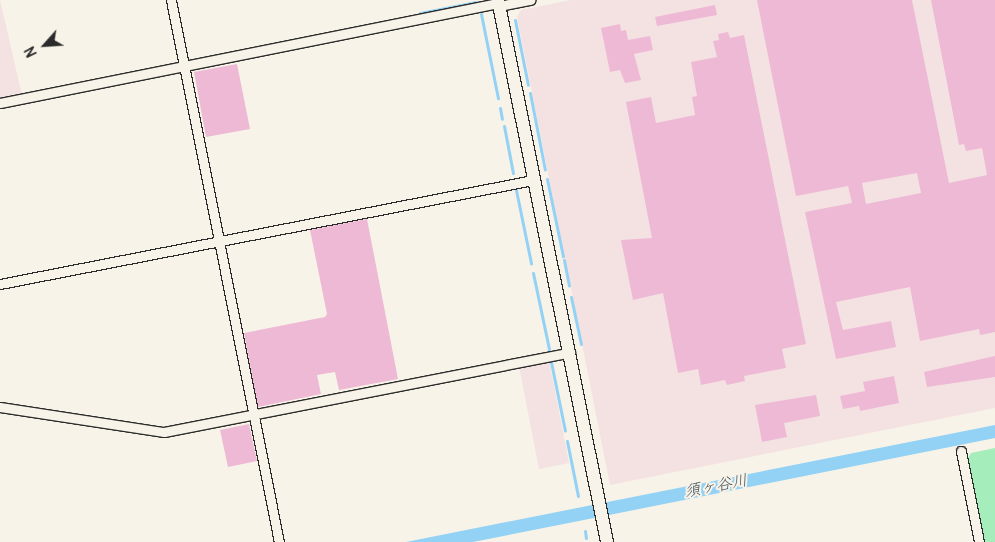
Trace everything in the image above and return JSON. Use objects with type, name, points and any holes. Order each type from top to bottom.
[{"type":"street","points":[[171,0],[279,542]]},
{"type":"street","points":[[0,103],[498,3],[530,0]]},
{"type":"street","points":[[498,3],[607,542]]},
{"type":"street","points":[[0,284],[533,180]]},
{"type":"street","points":[[0,407],[164,432],[570,352]]},
{"type":"street","points":[[961,451],[979,542]]},
{"type":"shaded area","points":[[0,0],[22,95],[0,99]]},
{"type":"shaded area","points":[[571,0],[995,0],[995,408],[610,485],[517,17],[521,10]]},
{"type":"shaded area","points":[[549,360],[569,463],[539,469],[519,366]]},
{"type":"green space","points":[[995,448],[995,542],[984,542],[968,458],[971,453]]},
{"type":"water","name":"須ヶ谷川","points":[[995,425],[995,438],[604,516],[473,542],[406,542]]},
{"type":"building","points":[[757,0],[912,0],[949,183],[987,175],[982,148],[966,151],[964,144],[959,145],[931,0],[995,0],[995,332],[980,335],[979,329],[920,341],[910,287],[836,302],[843,330],[891,321],[896,347],[836,359],[805,212],[852,203],[848,186],[796,196]],"holes":[[[917,173],[921,193],[866,204],[862,183]]]},
{"type":"building","points":[[715,5],[717,15],[657,26],[655,17]]},
{"type":"building","points":[[620,24],[621,31],[626,30],[628,40],[650,36],[653,50],[634,54],[641,80],[625,83],[620,70],[610,72],[601,28]]},
{"type":"building","points":[[728,32],[730,38],[744,35],[806,344],[782,349],[786,368],[744,376],[745,381],[727,385],[725,380],[701,385],[698,369],[678,373],[663,293],[633,300],[621,240],[652,238],[626,102],[651,97],[656,123],[695,115],[692,97],[697,96],[691,62],[717,57],[713,41],[719,40],[718,34]]},
{"type":"building","points":[[237,64],[250,129],[206,137],[194,72]]},
{"type":"building","points":[[367,219],[398,379],[339,390],[335,372],[317,375],[321,394],[258,407],[244,333],[325,317],[327,314],[310,230]]},
{"type":"building","points":[[995,356],[995,377],[927,387],[924,372]]},
{"type":"building","points":[[894,376],[899,403],[860,411],[859,406],[843,409],[840,396],[865,391],[863,382]]},
{"type":"building","points":[[816,395],[820,416],[784,423],[787,437],[762,442],[755,405]]},
{"type":"building","points":[[249,424],[257,461],[228,467],[220,430]]},
{"type":"waterway","points":[[420,13],[476,2]]},
{"type":"waterway","points":[[481,14],[498,98]]},
{"type":"waterway","points":[[515,20],[528,85]]},
{"type":"waterway","points":[[530,93],[545,170]]},
{"type":"waterway","points":[[500,108],[502,119]]},
{"type":"waterway","points":[[504,126],[513,173]]},
{"type":"waterway","points":[[547,179],[563,256]]},
{"type":"waterway","points":[[516,190],[531,263]]},
{"type":"waterway","points":[[564,260],[569,286]]},
{"type":"waterway","points":[[533,273],[549,349]]},
{"type":"waterway","points":[[571,297],[581,344]]},
{"type":"waterway","points":[[551,362],[565,431]]},
{"type":"waterway","points":[[567,441],[578,496]]},
{"type":"waterway","points":[[585,531],[586,538]]}]
